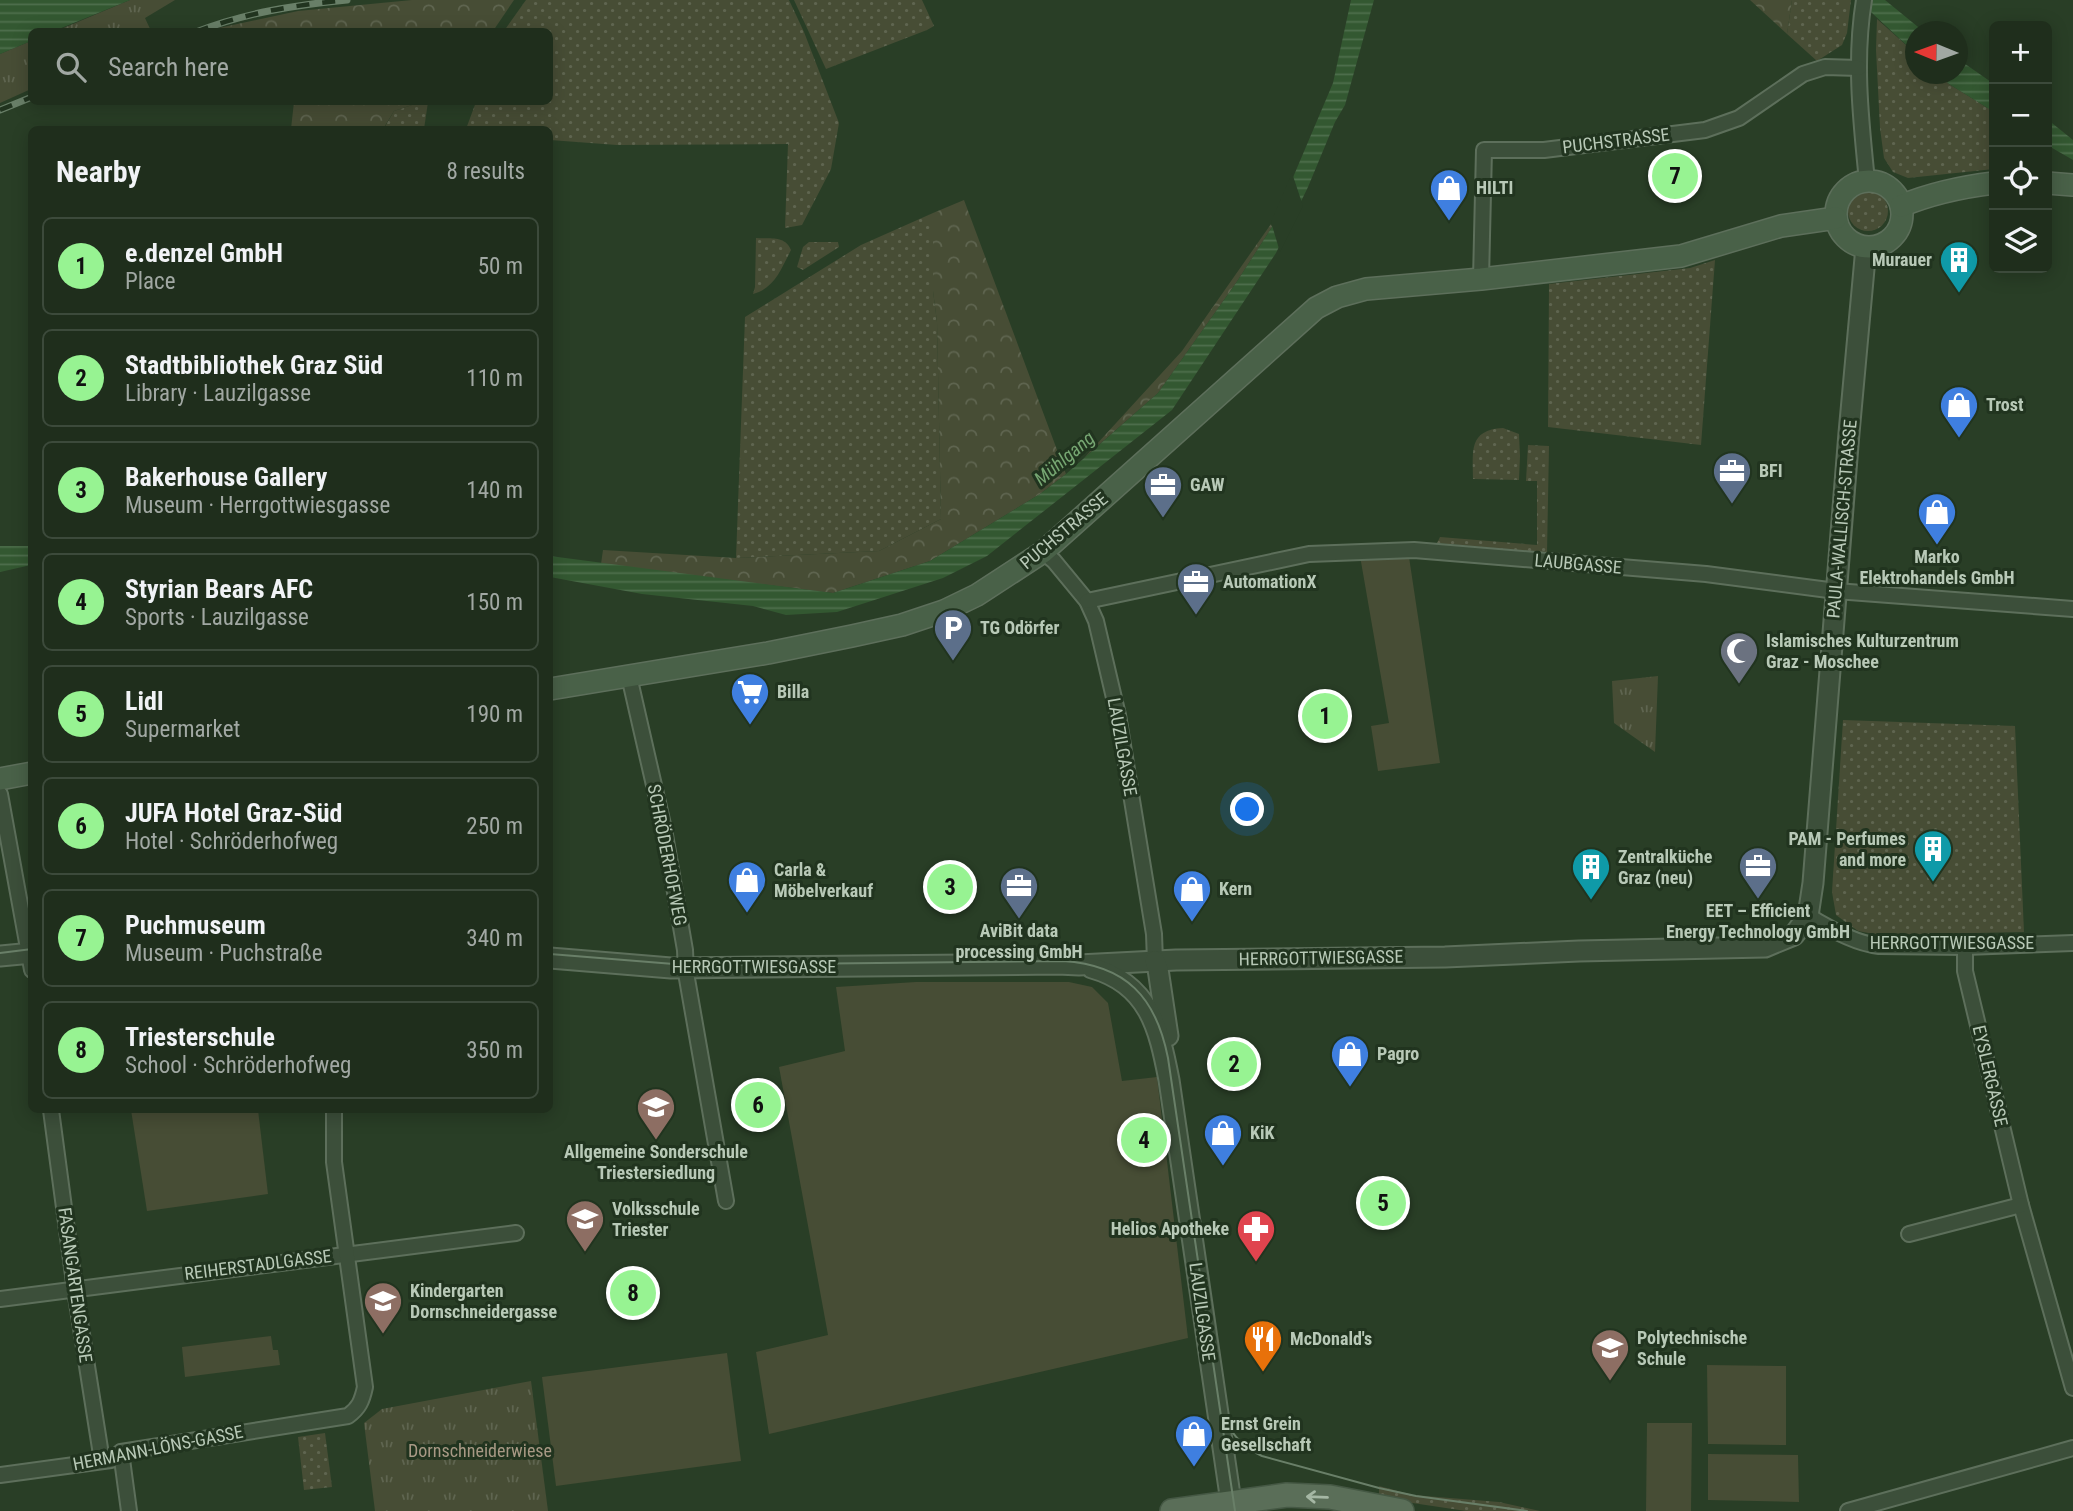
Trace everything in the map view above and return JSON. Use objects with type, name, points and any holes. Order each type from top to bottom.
[{"type":"main road","points":[[1867,181],[1890,188],[1898,197],[1901,206],[1897,232],[1885,243],[1866,247],[1843,235],[1836,218],[1840,197],[1853,184],[1867,181]]},
{"type":"main road","points":[[2052,183],[2073,185]]},
{"type":"main road","points":[[1901,206],[1959,187],[1989,184]]},
{"type":"main road","name":"PUCHSTRASSE","points":[[553,689],[796,648],[902,625],[944,611],[977,595],[1043,552],[1316,308],[1337,297],[1366,289],[1681,256],[1781,226],[1836,218]]},
{"type":"main road","points":[[0,779],[28,773]]},
{"type":"main road","points":[[1172,1511],[1231,1507],[1287,1495],[1330,1497],[1402,1511]]},
{"type":"street","points":[[1863,4],[1859,68],[1861,128],[1867,181]]},
{"type":"street","name":"PUCHSTRASSE","points":[[1481,279],[1484,150],[1544,150],[1705,130],[1739,118],[1803,74],[1825,67],[1859,68]]},
{"type":"street","name":"PAULA-WALLISCH-STRASSE","points":[[1808,916],[1813,883],[1866,247]]},
{"type":"street","name":"LAUBGASSE","points":[[1087,601],[1309,554],[1414,550],[1706,574],[1836,591],[2073,609]]},
{"type":"street","name":"LAUZILGASSE","points":[[1043,552],[1054,561],[1087,601],[1096,621],[1118,715],[1154,934],[1155,961],[1171,1051],[1169,1080]]},
{"type":"street","name":"SCHRÖDERHOFWEG","points":[[629,676],[664,829],[726,1201]]},
{"type":"street","points":[[0,794],[28,943]]},
{"type":"street","name":"HERRGOTTWIESGASSE","points":[[553,958],[686,968],[1079,965],[1765,947],[1794,935],[1808,916],[1866,945],[1965,947],[2073,943]]},
{"type":"street","name":"EYSLERGASSE","points":[[1965,947],[1965,971],[2021,1205],[2073,1388]]},
{"type":"street","points":[[0,956],[28,959]]},
{"type":"street","points":[[1128,985],[1132,974],[1155,961]]},
{"type":"street","name":"LAUZILGASSE","points":[[1079,965],[1110,974],[1128,985],[1144,1003],[1155,1023],[1163,1047],[1231,1507]]},
{"type":"street","name":"FASANGARTENGASSE","points":[[51,1113],[75,1290],[102,1461]]},
{"type":"street","points":[[334,1113],[334,1162],[345,1254]]},
{"type":"street","points":[[1909,1234],[2021,1205]]},
{"type":"street","name":"REIHERSTADLGASSE","points":[[0,1299],[516,1233]]},
{"type":"street","name":"HERMANN-LÖNS-GASSE","points":[[0,1475],[111,1460],[121,1452],[345,1417],[356,1410],[362,1402],[365,1387],[345,1254]]},
{"type":"street","points":[[1848,1511],[2073,1448]]},
{"type":"street","points":[[121,1452],[129,1511]]},
{"type":"green space","points":[[130,0],[175,0],[145,18],[150,28],[64,28]]},
{"type":"green space","points":[[412,0],[514,0],[495,28],[219,28],[298,11]]},
{"type":"green space","points":[[526,0],[789,0],[839,123],[831,169],[802,225],[785,228],[788,144],[617,145],[553,140],[553,126],[467,126],[475,105],[553,105],[553,28],[506,28]]},
{"type":"green space","points":[[794,0],[922,0],[934,26],[826,69]]},
{"type":"green space","points":[[1750,0],[1792,0],[1787,34]]},
{"type":"green space","points":[[1792,0],[1851,0],[1847,33],[1842,45],[1817,61],[1787,34]]},
{"type":"green space","points":[[1877,19],[1905,44],[1905,84],[1949,84],[1989,109],[1989,170],[1908,178],[1893,172],[1884,158],[1876,50]]},
{"type":"green space","points":[[28,42],[28,90],[0,103],[0,54]]},
{"type":"green space","points":[[294,105],[412,105],[394,111],[385,126],[291,126]]},
{"type":"green space","points":[[412,105],[428,105],[424,126],[385,126],[394,111]]},
{"type":"green space","points":[[1868,191],[1882,197],[1888,211],[1882,225],[1868,231],[1854,225],[1848,211],[1854,197]]},
{"type":"green space","points":[[964,200],[1066,474],[1040,494],[930,561],[833,593],[601,564],[603,550],[736,558],[879,551],[941,519],[933,213]]},
{"type":"green space","points":[[933,213],[941,519],[879,551],[736,558],[745,317],[861,245]]},
{"type":"green space","points":[[1271,224],[1272,227],[1236,283],[1158,393],[1084,458],[1182,351]]},
{"type":"green space","points":[[756,238],[781,240],[791,250],[772,282],[753,294],[755,287]]},
{"type":"green space","points":[[809,242],[838,242],[839,247],[803,270],[797,267],[803,247]]},
{"type":"green space","points":[[1715,260],[1701,445],[1548,427],[1549,284],[1690,268]]},
{"type":"green space","points":[[1503,428],[1519,434],[1519,480],[1473,479],[1473,451],[1478,438],[1484,433]]},
{"type":"green space","points":[[1528,445],[1549,446],[1547,553],[1437,543],[1440,537],[1537,545],[1537,481],[1526,481]]},
{"type":"green space","points":[[1360,556],[1409,557],[1440,763],[1378,771],[1371,726],[1389,723]]},
{"type":"green space","points":[[1658,676],[1655,752],[1614,723],[1612,681]]},
{"type":"green space","points":[[1843,720],[2015,726],[2024,932],[1879,935],[1858,931],[1836,915],[1832,892]]},
{"type":"green space","points":[[916,982],[1069,982],[1092,987],[1108,1003],[1122,1081],[1157,1077],[1188,1338],[769,1434],[756,1352],[828,1335],[779,1067],[845,1051],[836,987]]},
{"type":"green space","points":[[131,1113],[258,1113],[268,1194],[147,1211]]},
{"type":"green space","points":[[271,1336],[273,1350],[278,1350],[280,1365],[185,1377],[182,1347]]},
{"type":"green space","points":[[727,1353],[741,1461],[556,1486],[542,1377]]},
{"type":"green space","points":[[1707,1365],[1786,1366],[1786,1445],[1708,1444]]},
{"type":"green space","name":"Dornschneiderwiese","points":[[531,1381],[548,1511],[375,1511],[364,1423],[382,1409]]},
{"type":"green space","points":[[1647,1423],[1692,1423],[1691,1511],[1646,1511]]},
{"type":"green space","points":[[325,1433],[332,1487],[304,1490],[298,1437]]},
{"type":"green space","points":[[1708,1454],[1798,1455],[1799,1502],[1708,1500]]},
{"type":"green space","points":[[1379,1486],[1413,1495],[1499,1502],[1540,1511],[1466,1511],[1379,1498]]},
{"type":"shaded area","points":[[0,0],[130,0],[61,28],[28,28],[28,42],[0,54]]},
{"type":"shaded area","name":"Mühlgang","points":[[1351,0],[1374,0],[1345,105],[1276,253],[1172,410],[987,556],[943,578],[837,612],[786,615],[753,606],[642,594],[553,578],[553,556],[833,593],[930,561],[1040,494],[1158,393],[1272,227],[1333,83]]},
{"type":"shaded area","points":[[1858,0],[1885,0],[1911,21],[1905,21],[1905,44]]},
{"type":"shaded area","points":[[1968,66],[1989,81],[1989,109],[1949,84],[1968,84]]},
{"type":"shaded area","points":[[2052,123],[2073,140],[2073,160],[2052,148]]},
{"type":"shaded area","points":[[0,546],[28,546],[28,566],[0,572]]},
{"type":"pier","points":[[1292,173],[1303,206],[1280,252],[1271,222]]},
{"type":"tram line","points":[[0,953],[28,950]]},
{"type":"tram line","points":[[553,954],[686,965],[1063,961],[1104,969],[1135,988],[1155,1018],[1168,1058],[1235,1511]]},
{"type":"tram line","points":[[1224,1419],[1240,1441],[1262,1456],[1416,1496],[1527,1511]]},
{"type":"railway","points":[[208,28],[270,11],[347,0]]},
{"type":"railway","points":[[0,110],[28,99]]},
{"type":"place","name":"Puchmuseum","points":[[1675,176]]},
{"type":"place","name":"HILTI","points":[[1449,222]]},
{"type":"place","name":"Murauer","points":[[1959,294]]},
{"type":"place","name":"Trost","points":[[1959,439]]},
{"type":"place","name":"BFI","points":[[1732,505]]},
{"type":"place","name":"GAW","points":[[1163,519]]},
{"type":"place","name":"Marko Elektrohandels GmbH","points":[[1937,546]]},
{"type":"place","name":"AutomationX","points":[[1196,616]]},
{"type":"place","name":"TG Odörfer","points":[[953,662]]},
{"type":"place","name":"Islamisches Kulturzentrum Graz - Moschee","points":[[1739,685]]},
{"type":"place","name":"e.denzel GmbH","points":[[1325,716]]},
{"type":"place","name":"Billa","points":[[750,726]]},
{"type":"place","name":"PAM - Perfumes and more","points":[[1933,883]]},
{"type":"place","name":"Bakerhouse Gallery","points":[[950,887]]},
{"type":"place","name":"EET – Efficient Energy Technology GmbH","points":[[1758,900]]},
{"type":"place","name":"Zentralküche Graz (neu)","points":[[1591,901]]},
{"type":"place","name":"Carla & Möbelverkauf","points":[[747,914]]},
{"type":"place","name":"AviBit data processing GmbH","points":[[1019,920]]},
{"type":"place","name":"Kern","points":[[1192,923]]},
{"type":"place","name":"Stadtbibliothek Graz Süd","points":[[1234,1064]]},
{"type":"place","name":"Pagro","points":[[1350,1088]]},
{"type":"place","name":"JUFA Hotel Graz-Süd","points":[[758,1105]]},
{"type":"place","name":"Styrian Bears AFC","points":[[1144,1140]]},
{"type":"place","name":"Allgemeine Sonderschule Triestersiedlung","points":[[656,1141]]},
{"type":"place","name":"KiK","points":[[1223,1167]]},
{"type":"place","name":"Lidl","points":[[1383,1203]]},
{"type":"place","name":"Volksschule Triester","points":[[585,1253]]},
{"type":"place","name":"Helios Apotheke","points":[[1256,1263]]},
{"type":"place","name":"Triesterschule","points":[[633,1293]]},
{"type":"place","name":"Kindergarten Dornschneidergasse","points":[[383,1335]]},
{"type":"place","name":"McDonald's","points":[[1263,1373]]},
{"type":"place","name":"Polytechnische Schule","points":[[1610,1382]]},
{"type":"place","name":"Ernst Grein Gesellschaft","points":[[1194,1468]]}]
